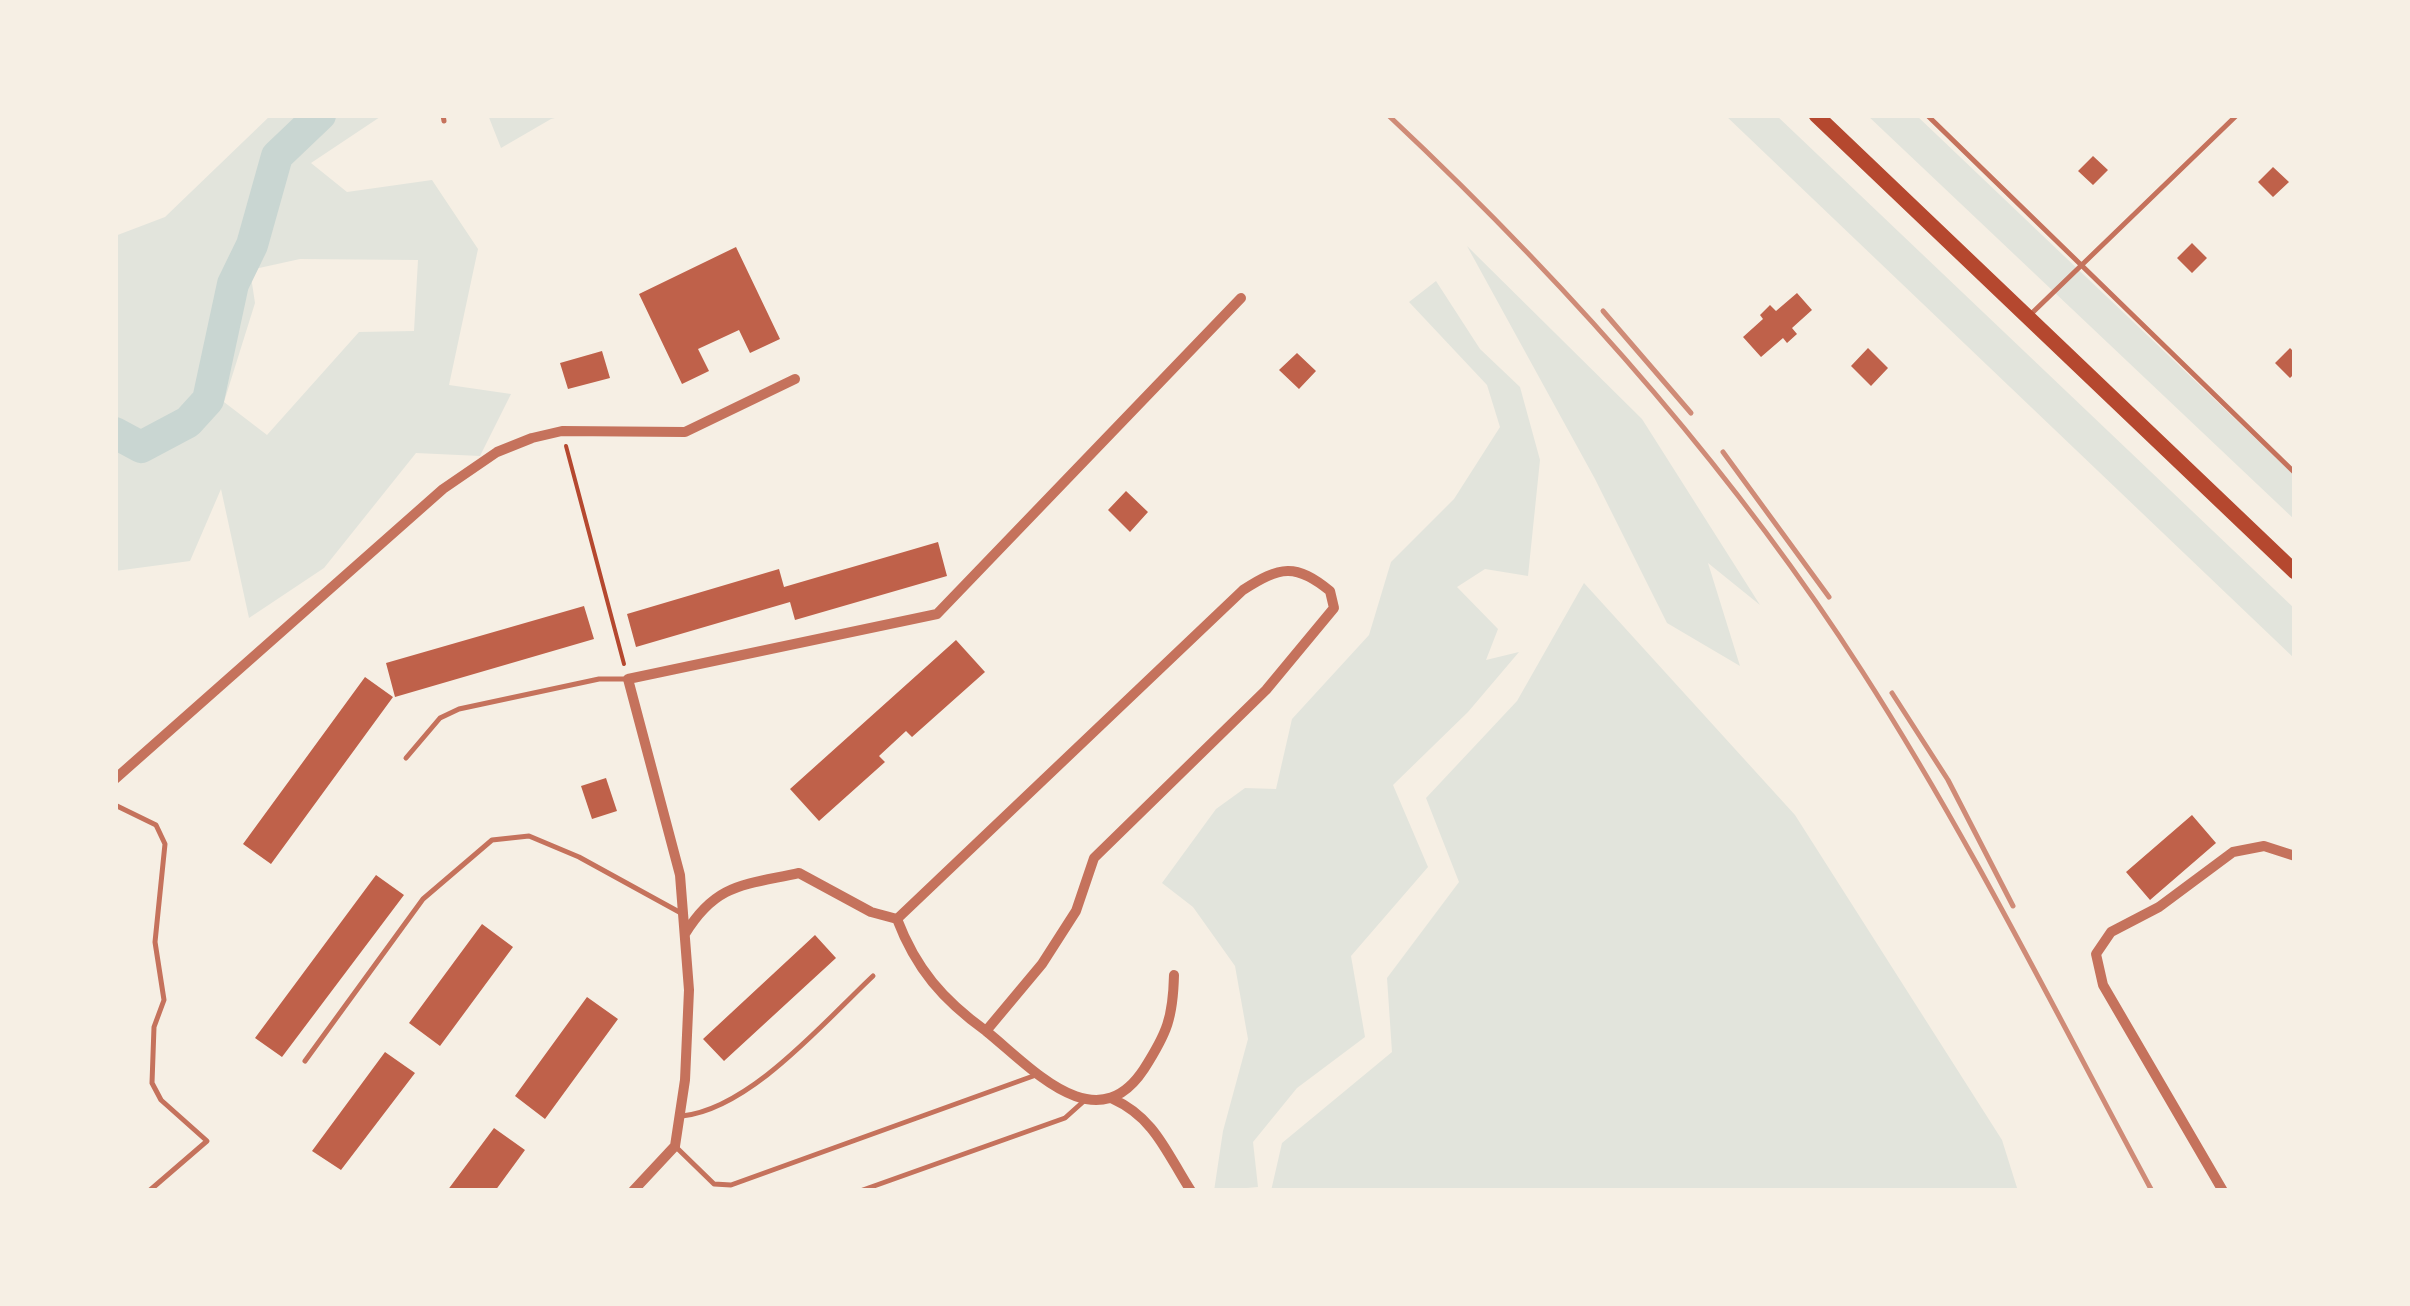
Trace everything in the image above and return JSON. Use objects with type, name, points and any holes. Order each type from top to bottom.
[{"type":"main road","points":[[1816,115],[2295,572]]},
{"type":"street","points":[[633,1191],[675,1146],[682,1116],[688,990],[680,875],[628,678],[938,614],[1241,298]]},
{"type":"street","points":[[115,779],[444,489],[497,452],[562,431],[685,432],[795,379]]},
{"type":"street","points":[[897,919],[1243,590],[1284,570],[1303,571],[1330,591],[1334,608],[1266,690],[1094,858],[1076,911],[1042,964],[986,1031]]},
{"type":"street","points":[[2223,1191],[2102,985],[2096,954],[2110,932],[2160,908],[2233,852],[2264,846],[2295,856]]},
{"type":"street","points":[[685,934],[703,904],[718,894],[799,873],[871,912],[897,919],[920,968],[944,1000],[1039,1074],[1086,1099],[1113,1100],[1136,1110],[1156,1130],[1192,1191]]},
{"type":"street","points":[[1113,1100],[1134,1085],[1172,1022],[1174,976]]},
{"type":"lane","points":[[1927,115],[2295,473]]},
{"type":"lane","points":[[2028,317],[2237,115]]},
{"type":"lane","points":[[406,758],[440,718],[458,710],[599,679],[628,678]]},
{"type":"lane","points":[[115,805],[156,825],[165,844],[155,942],[164,1000],[154,1026],[152,1083],[161,1100],[208,1141],[150,1191]]},
{"type":"lane","points":[[305,1062],[423,899],[492,840],[529,836],[579,857],[683,914]]},
{"type":"lane","points":[[682,1116],[720,1105],[778,1065],[873,976]]},
{"type":"lane","points":[[675,1146],[714,1184],[731,1188],[1039,1074]]},
{"type":"lane","points":[[860,1191],[1065,1118],[1086,1099]]},
{"type":"path","points":[[562,431],[628,678]]},
{"type":"shaded area","points":[[271,115],[383,115],[311,163],[347,192],[432,180],[478,249],[449,385],[511,394],[480,456],[416,453],[324,568],[249,618],[221,489],[190,561],[115,571],[115,236],[165,217]],"holes":[[[300,259],[418,260],[414,331],[359,332],[267,435],[224,402],[255,303],[250,270]]]},
{"type":"shaded area","points":[[488,115],[567,115],[551,119],[501,148]]},
{"type":"shaded area","points":[[1725,115],[1776,115],[2295,609],[2295,659]]},
{"type":"shaded area","points":[[1867,115],[1916,115],[2295,476],[2295,520]]},
{"type":"shaded area","points":[[1467,246],[1642,419],[1760,605],[1708,563],[1740,666],[1667,623],[1595,479]]},
{"type":"shaded area","points":[[1436,281],[1480,349],[1520,387],[1540,460],[1528,576],[1485,569],[1457,587],[1498,629],[1486,660],[1519,652],[1468,712],[1393,785],[1428,867],[1351,956],[1365,1037],[1297,1088],[1253,1142],[1258,1187],[1214,1191],[1223,1131],[1248,1039],[1235,966],[1193,907],[1162,883],[1216,809],[1245,788],[1276,789],[1292,719],[1369,635],[1391,562],[1454,499],[1500,427],[1487,385],[1409,302]]},
{"type":"shaded area","points":[[1584,583],[1795,815],[2002,1140],[2018,1191],[1271,1191],[1282,1143],[1392,1052],[1387,978],[1459,882],[1426,798],[1517,701]]},
{"type":"building","points":[[2093,156],[2108,170],[2093,185],[2078,171]]},
{"type":"building","points":[[2273,167],[2289,182],[2273,197],[2258,182]]},
{"type":"building","points":[[2192,243],[2207,258],[2192,273],[2177,258]]},
{"type":"building","points":[[736,247],[780,339],[750,353],[739,330],[698,349],[709,371],[682,384],[639,294]]},
{"type":"building","points":[[1797,293],[1812,310],[1792,328],[1797,334],[1787,343],[1783,338],[1761,357],[1743,337],[1763,319],[1760,315],[1770,305],[1776,311]]},
{"type":"building","points":[[1868,348],[1888,368],[1871,386],[1851,366]]},
{"type":"building","points":[[2290,348],[2295,353],[2295,373],[2290,378],[2275,363]]},
{"type":"building","points":[[602,351],[610,378],[568,389],[560,363]]},
{"type":"building","points":[[1297,353],[1316,371],[1299,389],[1279,370]]},
{"type":"building","points":[[1126,491],[1148,512],[1130,532],[1108,510]]},
{"type":"building","points":[[938,542],[947,576],[795,620],[790,602],[636,647],[627,614],[779,569],[784,587]]},
{"type":"building","points":[[584,606],[594,639],[395,697],[386,663]]},
{"type":"building","points":[[956,640],[985,672],[912,737],[906,731],[879,756],[885,762],[819,821],[790,789]]},
{"type":"building","points":[[365,677],[393,697],[271,864],[243,844]]},
{"type":"building","points":[[606,778],[617,811],[592,819],[581,786]]},
{"type":"building","points":[[2192,815],[2216,843],[2150,900],[2126,872]]},
{"type":"building","points":[[376,875],[404,895],[282,1057],[255,1038]]},
{"type":"building","points":[[482,924],[513,947],[440,1046],[409,1023]]},
{"type":"building","points":[[815,935],[836,958],[724,1061],[703,1039]]},
{"type":"building","points":[[587,997],[618,1019],[545,1119],[515,1096]]},
{"type":"building","points":[[385,1052],[415,1073],[341,1170],[312,1151]]},
{"type":"building","points":[[494,1128],[525,1150],[495,1191],[447,1191]]},
{"type":"waterway","points":[[115,433],[141,447],[188,422],[208,400],[233,284],[252,245],[277,156],[320,115]]},
{"type":"railway","points":[[1388,115],[1519,243],[1642,378],[1811,595],[1939,798],[2152,1191]]},
{"type":"railway","points":[[1603,311],[1691,413]]},
{"type":"railway","points":[[1723,452],[1829,597]]},
{"type":"railway","points":[[1892,693],[1948,780],[2013,906]]}]
